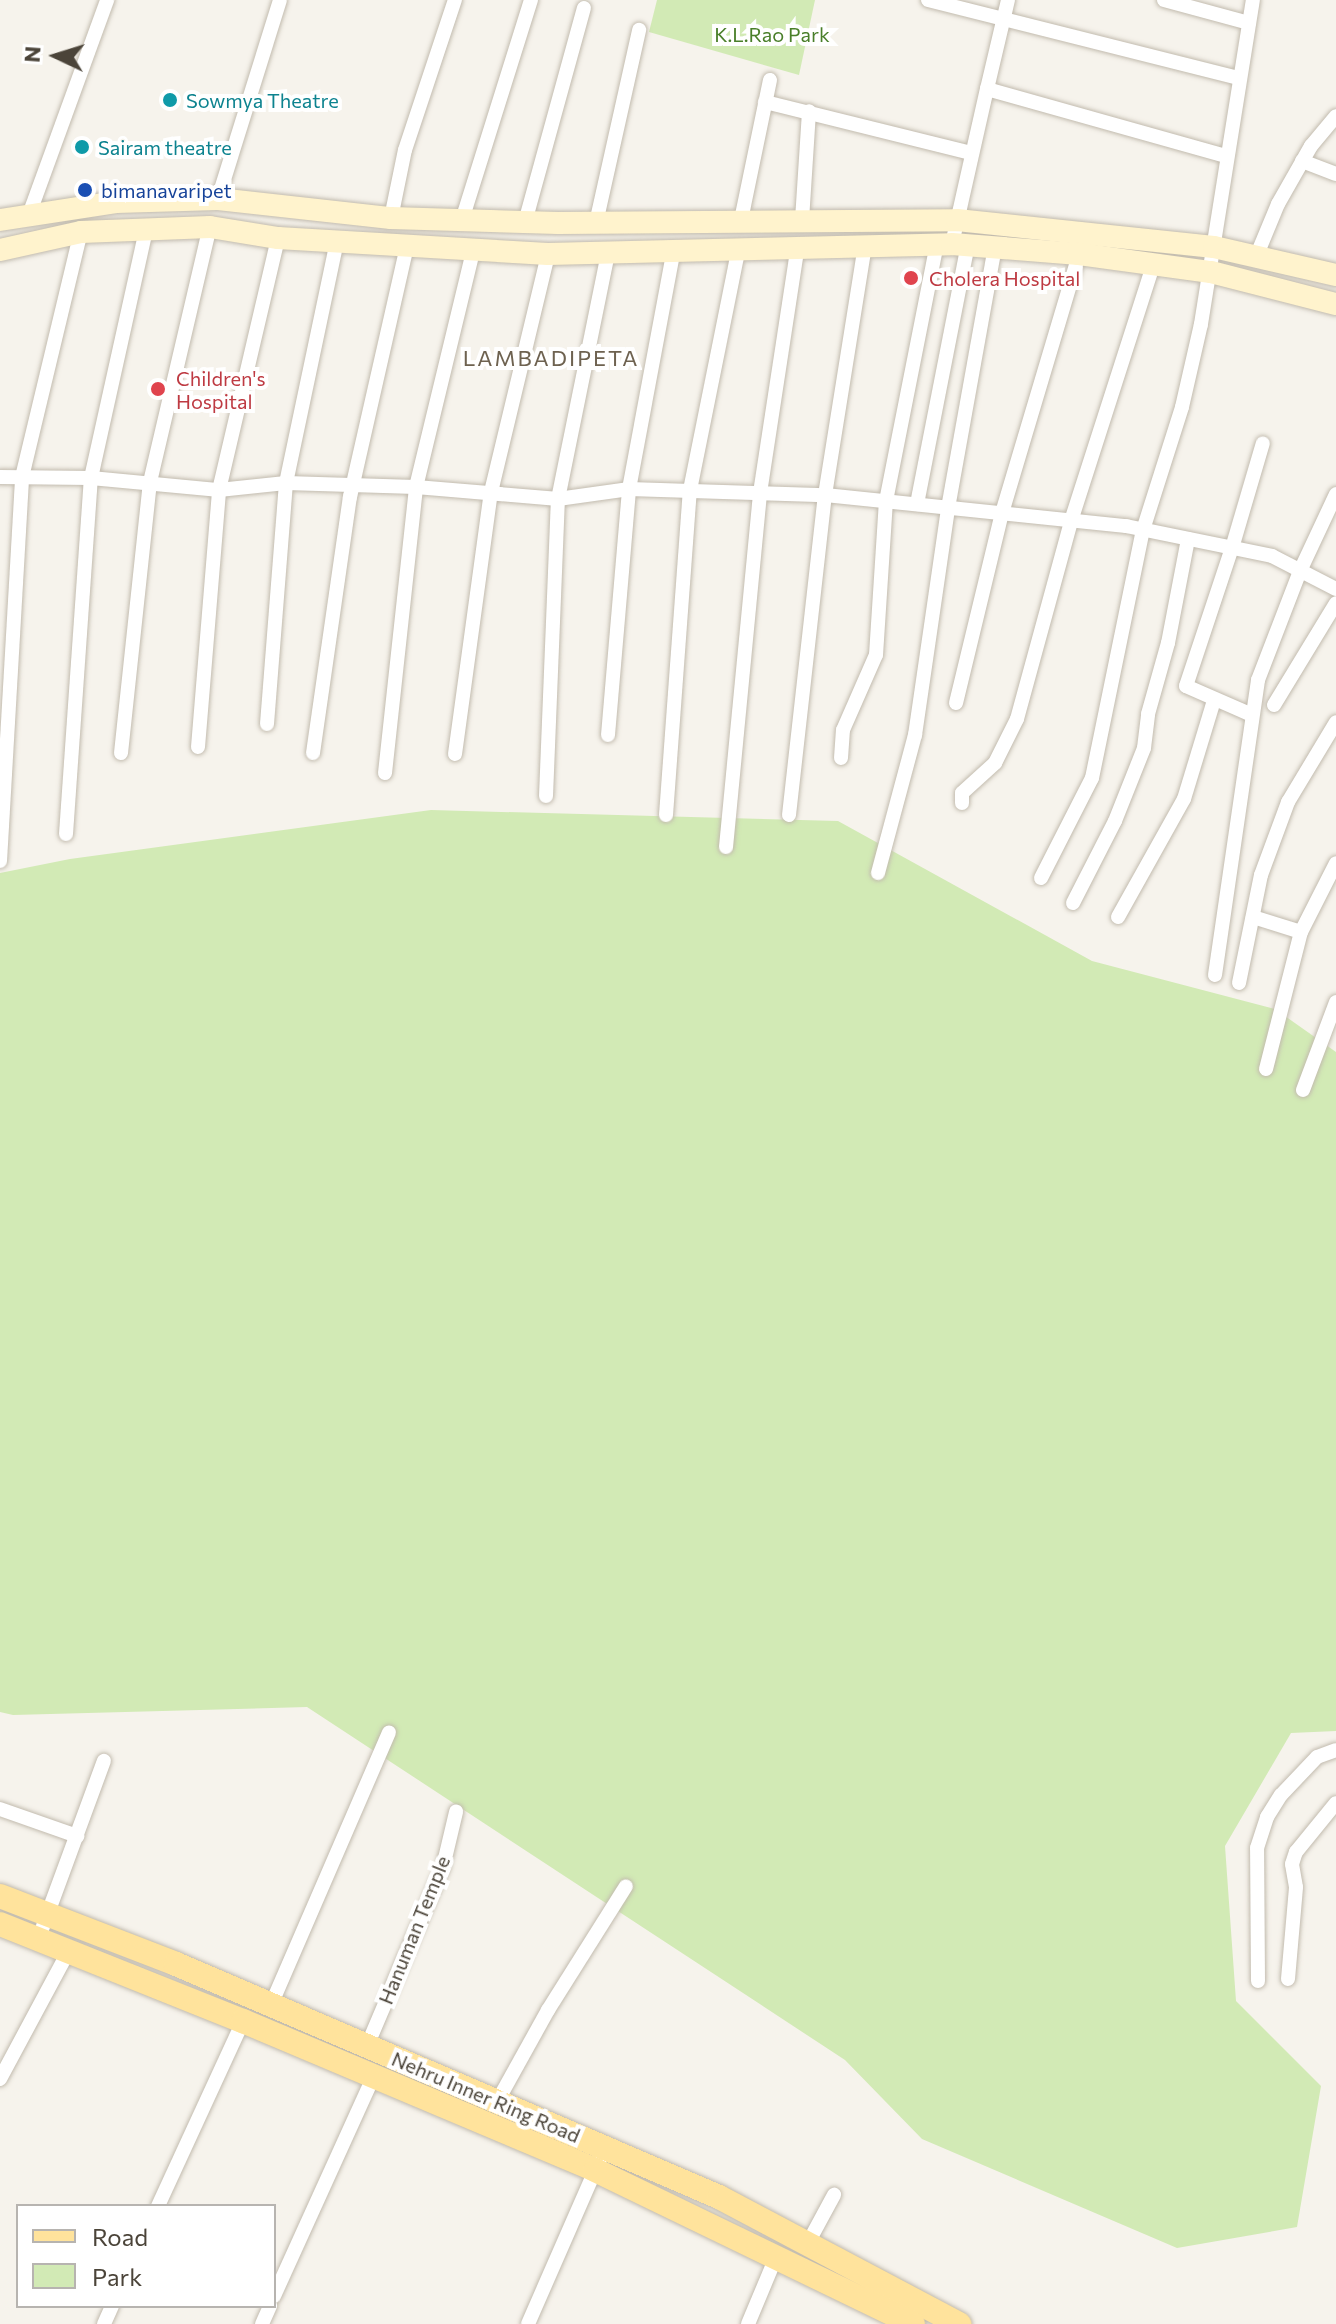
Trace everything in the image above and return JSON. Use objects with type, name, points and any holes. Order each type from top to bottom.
[{"type":"main road","name":"Nehru Inner Ring Road","points":[[0,1896],[271,2005],[497,2102],[776,2257],[913,2324]]},
{"type":"main road","name":"Nehru Inner Ring Road","points":[[0,1924],[243,2021],[373,2078],[600,2159],[719,2197],[959,2324]]},
{"type":"street","points":[[30,212],[107,0]]},
{"type":"street","points":[[218,199],[280,0]]},
{"type":"street","points":[[391,218],[405,150],[455,0]]},
{"type":"street","points":[[462,220],[531,0]]},
{"type":"street","points":[[928,0],[1239,78]]},
{"type":"street","points":[[841,758],[843,730],[876,655],[886,501],[952,244],[1008,0]]},
{"type":"street","points":[[1164,0],[1249,23]]},
{"type":"street","points":[[1041,878],[1092,778],[1143,530],[1182,407],[1211,272],[1226,156],[1253,0]]},
{"type":"street","points":[[525,222],[584,8]]},
{"type":"street","points":[[596,223],[639,30]]},
{"type":"street","points":[[741,220],[770,80]]},
{"type":"street","points":[[987,89],[1226,156]]},
{"type":"street","points":[[765,102],[971,153]]},
{"type":"street","points":[[802,220],[809,111]]},
{"type":"street","points":[[1256,257],[1302,161],[1336,116]]},
{"type":"street","points":[[1302,161],[1336,174]]},
{"type":"street","points":[[0,220],[30,212],[116,202],[218,199],[391,218],[525,222],[957,220],[1214,247],[1336,275]]},
{"type":"street","points":[[121,753],[150,482],[210,227]]},
{"type":"street","points":[[0,250],[81,232],[210,227],[278,238],[548,254],[673,254],[798,246],[952,244],[1079,254],[1211,272],[1336,304]]},
{"type":"street","points":[[66,834],[91,478],[146,229]]},
{"type":"street","points":[[0,861],[22,477],[81,232]]},
{"type":"street","points":[[198,747],[219,490],[278,238]]},
{"type":"street","points":[[267,724],[286,483],[337,242]]},
{"type":"street","points":[[917,504],[952,244]]},
{"type":"street","points":[[789,815],[825,495],[865,245]]},
{"type":"street","points":[[726,847],[760,493],[798,246]]},
{"type":"street","points":[[313,753],[353,485],[407,247]]},
{"type":"street","points":[[878,873],[915,735],[948,508],[995,247]]},
{"type":"street","points":[[385,773],[416,487],[473,251]]},
{"type":"street","points":[[666,815],[690,490],[738,251]]},
{"type":"street","points":[[455,754],[491,492],[548,254]]},
{"type":"street","points":[[546,796],[558,499],[608,254]]},
{"type":"street","points":[[608,735],[629,489],[673,254]]},
{"type":"street","points":[[956,703],[1002,513],[1079,254]]},
{"type":"street","points":[[962,803],[962,793],[995,763],[1017,719],[1071,521],[1153,265]]},
{"type":"street","points":[[1252,715],[1186,686],[1263,443]]},
{"type":"street","points":[[0,477],[91,478],[219,490],[286,483],[416,487],[558,499],[629,489],[825,495],[1143,530],[1272,556],[1336,589]]},
{"type":"street","points":[[1215,975],[1258,680],[1300,571],[1336,494]]},
{"type":"street","points":[[1073,903],[1115,821],[1144,748],[1148,714],[1168,643],[1188,539]]},
{"type":"street","points":[[1274,705],[1336,603]]},
{"type":"street","points":[[1118,917],[1153,861],[1184,799],[1214,700]]},
{"type":"street","points":[[1239,983],[1261,875],[1288,802],[1336,722]]},
{"type":"street","points":[[1266,1069],[1301,932],[1336,863]]},
{"type":"street","points":[[1253,917],[1301,932]]},
{"type":"street","points":[[1303,1090],[1336,1002]]},
{"type":"street","points":[[271,2005],[389,1732]]},
{"type":"street","points":[[1258,1981],[1257,1848],[1267,1817],[1281,1795],[1317,1757],[1336,1750]]},
{"type":"street","points":[[38,1940],[104,1761]]},
{"type":"street","points":[[1288,1979],[1296,1887],[1292,1864],[1296,1852],[1336,1803]]},
{"type":"street","points":[[0,1809],[77,1836]]},
{"type":"street","name":"Hanuman Temple","points":[[367,2046],[443,1867],[456,1812]]},
{"type":"street","points":[[497,2102],[548,2010],[626,1886]]},
{"type":"street","points":[[0,2079],[68,1952]]},
{"type":"street","points":[[159,2204],[243,2021]]},
{"type":"street","points":[[276,2292],[373,2078]]},
{"type":"street","points":[[528,2324],[600,2159]]},
{"type":"street","points":[[808,2243],[834,2195]]},
{"type":"street","points":[[748,2324],[776,2257]]},
{"type":"green space","name":"K.L.Rao Park","points":[[657,0],[815,0],[799,75],[649,32]]},
{"type":"green space","points":[[431,810],[838,821],[1092,961],[1275,1009],[1336,1052],[1336,1731],[1291,1733],[1225,1846],[1236,2001],[1321,2086],[1297,2227],[1177,2248],[922,2139],[845,2060],[307,1707],[13,1715],[0,1712],[0,873],[70,859]]},
{"type":"place","name":"Sowmya Theatre","points":[[170,100]]},
{"type":"place","name":"Sairam theatre","points":[[82,147]]},
{"type":"place","name":"bimanavaripet","points":[[85,190]]},
{"type":"place","name":"Cholera Hospital","points":[[911,278]]},
{"type":"place","name":"Children's Hospital","points":[[158,389]]},
{"type":"district","name":"LAMBADIPETA","points":[[551,358]]}]
